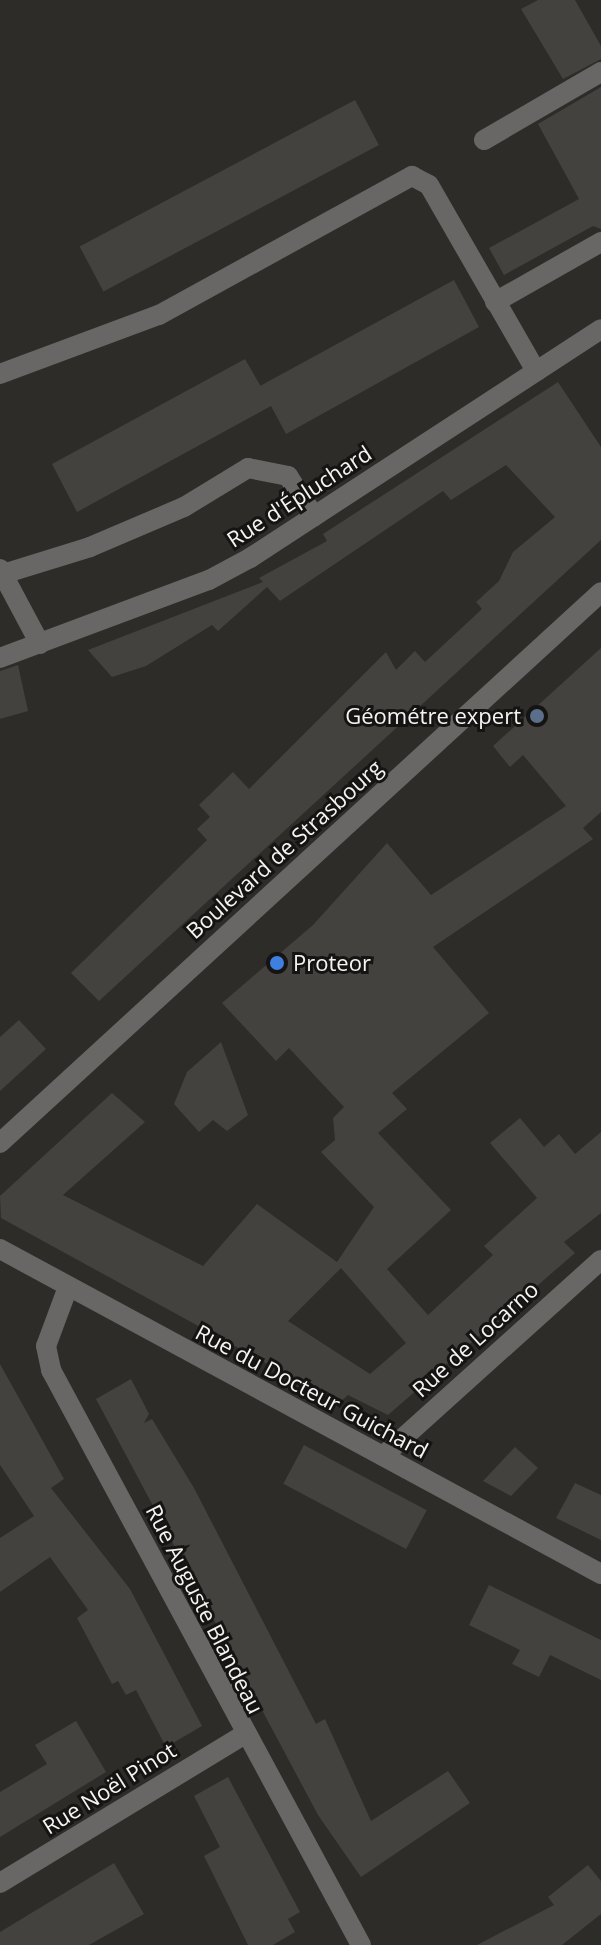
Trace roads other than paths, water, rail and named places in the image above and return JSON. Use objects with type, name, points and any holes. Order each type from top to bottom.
[{"type":"street","points":[[484,140],[601,72]]},
{"type":"street","points":[[0,374],[159,315],[402,177],[429,185],[536,371]]},
{"type":"street","points":[[495,302],[601,242]]},
{"type":"street","name":"Rue d'Épluchard","points":[[0,658],[209,580],[314,516],[601,329]]},
{"type":"street","points":[[40,644],[3,580],[184,507],[248,468],[288,476],[314,516]]},
{"type":"street","name":"Boulevard de Strasbourg","points":[[0,1143],[601,592]]},
{"type":"street","name":"Rue du Docteur Guichard","points":[[0,1249],[601,1574]]},
{"type":"street","name":"Rue de Locarno","points":[[383,1456],[601,1260]]},
{"type":"street","name":"Rue Auguste Blandeau","points":[[68,1287],[46,1346],[48,1363],[243,1735],[361,1945]]},
{"type":"street","name":"Rue Noël Pinot","points":[[0,1883],[243,1735]]},
{"type":"place","name":"Géométre expert","points":[[537,716]]},
{"type":"place","name":"Proteor","points":[[277,963]]}]
